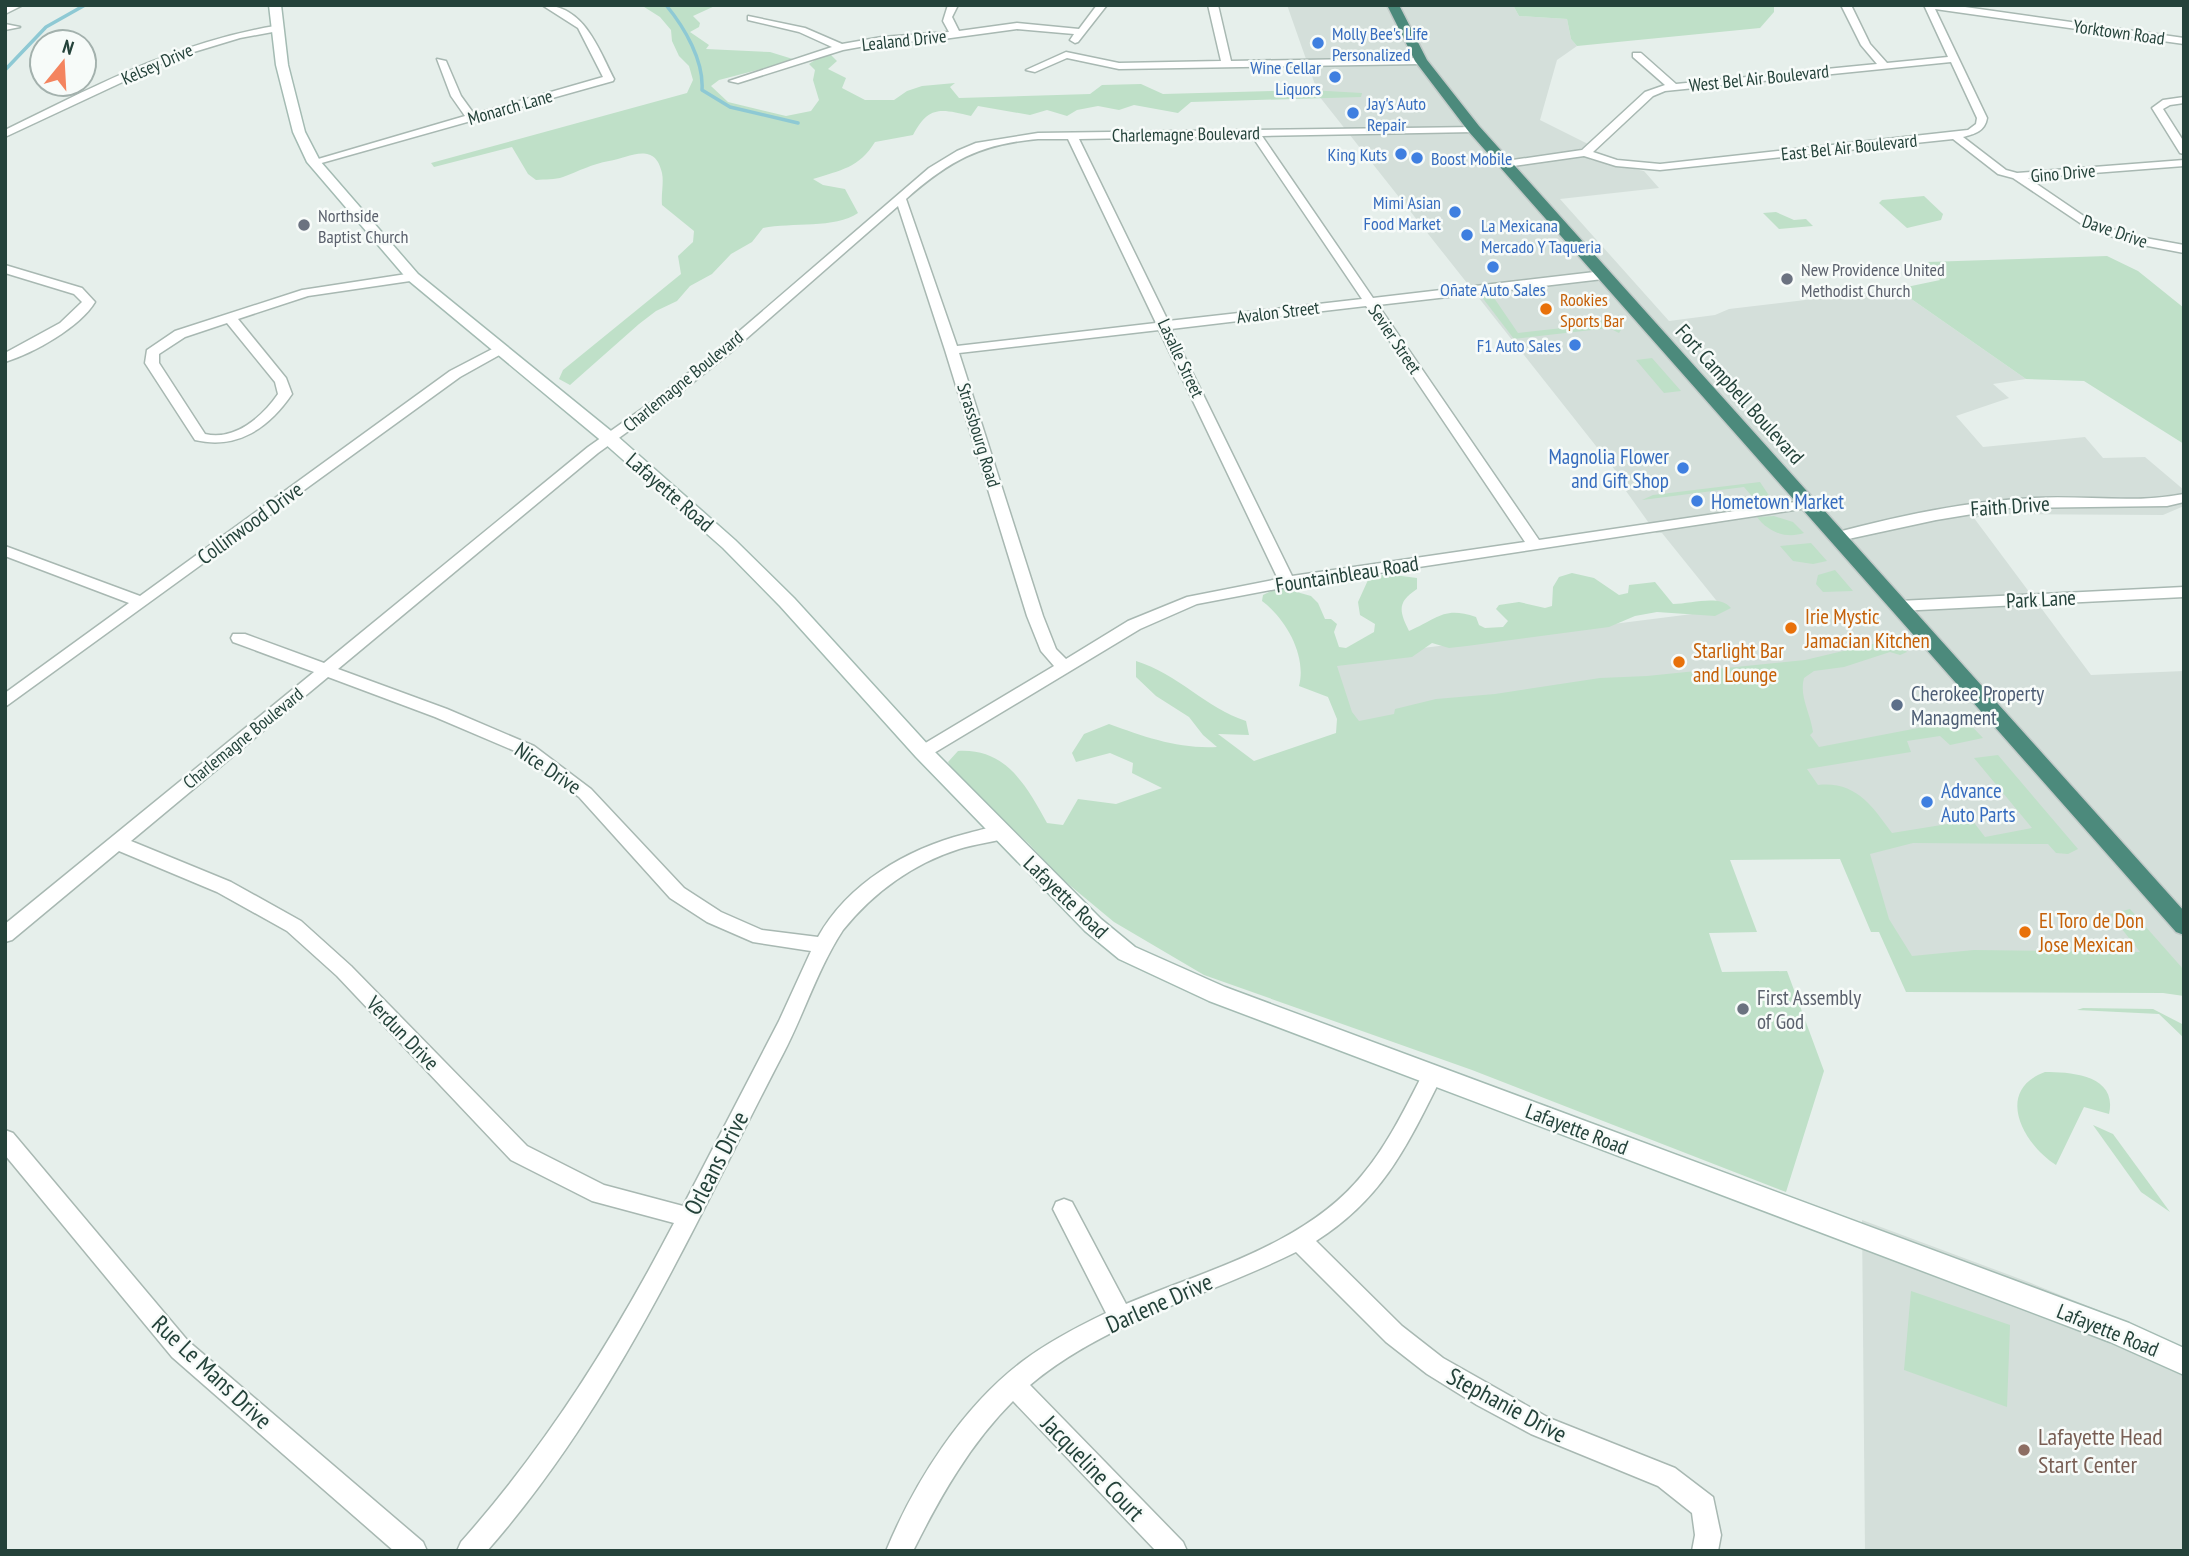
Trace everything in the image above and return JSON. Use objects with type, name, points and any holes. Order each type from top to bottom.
[{"type":"highway","name":"Fort Campbell Boulevard","points":[[1393,5],[1421,61],[1474,129],[2184,926]]},
{"type":"main road","name":"Lafayette Road","points":[[275,5],[275,29],[299,132],[314,162],[413,277],[610,439],[729,544],[787,602],[923,752],[1001,833],[1093,925],[1127,953],[1202,988],[2119,1332],[2184,1362]]},
{"type":"street","points":[[5,11],[18,5]]},
{"type":"street","name":"Monarch Lane","points":[[314,162],[609,79],[582,26],[547,5]]},
{"type":"street","points":[[953,5],[947,18],[948,26],[956,34]]},
{"type":"street","points":[[1031,70],[1066,55],[1102,5]]},
{"type":"street","points":[[1213,5],[1227,64]]},
{"type":"street","points":[[1846,5],[1866,45],[1884,65]]},
{"type":"street","name":"Yorktown Road","points":[[1929,5],[2184,41]]},
{"type":"street","name":"East Bel Air Boulevard","points":[[1585,153],[1616,163],[1660,167],[1955,136],[1978,130],[1982,122],[1956,59],[1929,5]]},
{"type":"street","points":[[751,18],[802,30],[841,47]]},
{"type":"street","name":"Lealand Drive","points":[[734,81],[841,47],[882,40],[1017,26],[1080,32]]},
{"type":"street","name":"Kelsey Drive","points":[[5,134],[200,44],[275,29]]},
{"type":"street","points":[[1066,55],[1119,66],[1421,61]]},
{"type":"street","points":[[1637,55],[1673,86]]},
{"type":"street","name":"West Bel Air Boulevard","points":[[1585,153],[1649,94],[1673,86],[1956,59]]},
{"type":"street","points":[[441,61],[461,106],[472,118]]},
{"type":"street","points":[[2184,100],[2168,102],[2157,108],[2184,151]]},
{"type":"street","name":"Charlemagne Boulevard","points":[[5,935],[324,671],[693,375],[943,164],[980,145],[1020,137],[1474,129]]},
{"type":"street","name":"Sevier Street","points":[[1255,133],[1535,545]]},
{"type":"street","name":"Lasalle Street","points":[[1072,135],[1166,325],[1287,582]]},
{"type":"street","name":"Gino Drive","points":[[1955,136],[2002,172],[2017,176],[2184,163]]},
{"type":"street","points":[[1506,164],[1585,153]]},
{"type":"street","name":"Dave Drive","points":[[2017,176],[2090,225],[2131,239],[2184,250]]},
{"type":"street","name":"Strassbourg Road","points":[[901,199],[952,350],[1035,616],[1049,651],[1063,666]]},
{"type":"street","points":[[5,269],[78,291],[89,302],[88,307],[75,317],[5,358]]},
{"type":"street","name":"Avalon Street","points":[[952,350],[1603,275]]},
{"type":"street","points":[[230,318],[281,381],[285,394],[270,414],[235,437],[225,440],[205,439],[200,437],[163,383],[150,357],[164,343],[180,334],[230,318],[327,288],[413,277]]},
{"type":"street","name":"Collinwood Drive","points":[[5,701],[455,374],[498,349]]},
{"type":"street","name":"Faith Drive","points":[[1839,536],[1944,512],[1979,507],[2037,502],[2159,502],[2184,498]]},
{"type":"street","name":"Fountainbleau Road","points":[[923,752],[1134,625],[1193,600],[1287,582],[1809,504]]},
{"type":"street","points":[[5,551],[142,602]]},
{"type":"street","name":"Park Lane","points":[[1899,606],[2184,592]]},
{"type":"street","name":"Nice Drive","points":[[239,638],[441,713],[527,750],[586,793],[677,893],[714,917],[760,937],[822,945]]},
{"type":"street","name":"Orleans Drive","points":[[470,1551],[508,1508],[582,1407],[617,1349],[794,1012],[822,945],[843,916],[870,888],[906,864],[963,839],[1001,833]]},
{"type":"street","name":"Verdun Drive","points":[[117,842],[224,887],[294,926],[344,971],[519,1153],[600,1194],[688,1217]]},
{"type":"street","name":"Darlene Drive","points":[[899,1551],[928,1495],[980,1420],[1013,1384],[1056,1353],[1120,1317],[1299,1240],[1344,1210],[1381,1170],[1433,1074]]},
{"type":"street","name":"Rue Le Mans Drive","points":[[5,1139],[180,1349],[414,1551]]},
{"type":"street","points":[[1064,1209],[1120,1317]]},
{"type":"street","name":"Stephanie Drive","points":[[1299,1240],[1394,1334],[1435,1366],[1485,1397],[1540,1426],[1666,1477],[1704,1506],[1708,1535],[1705,1551]]},
{"type":"street","name":"Jacqueline Court","points":[[1013,1384],[1174,1551]]},
{"type":"shaded area","points":[[1287,5],[1513,5],[1519,16],[1567,19],[1571,39],[1577,46],[1557,60],[1540,120],[1590,145],[1578,150],[1591,160],[1644,171],[1659,188],[1560,199],[1669,321],[1715,315],[1729,309],[1897,289],[2026,379],[1993,384],[2009,398],[1956,416],[1983,447],[2085,437],[2103,458],[2145,457],[2184,490],[2184,506],[2163,515],[1994,514],[1974,518],[2091,675],[2184,671],[2184,970],[2181,967],[1906,966],[1859,857],[1345,732],[1312,662],[1724,610],[1662,533],[1656,533],[1626,491],[1630,489],[1319,96]]},
{"type":"shaded area","name":"Lafayette Head Start Center","points":[[1862,1220],[2031,1283],[2184,1349],[2184,1551],[1865,1551]]},
{"type":"green space","points":[[641,5],[717,5],[693,16],[700,23],[699,27],[690,32],[709,45],[706,49],[770,52],[796,60],[719,80],[711,86],[728,102],[786,116],[811,111],[819,100],[813,80],[815,70],[809,64],[818,58],[831,55],[837,61],[828,69],[846,78],[842,88],[865,100],[894,100],[907,91],[922,86],[955,83],[950,87],[959,98],[1090,94],[1102,85],[1141,84],[1163,94],[1309,90],[1362,93],[1361,97],[1191,102],[1178,113],[1134,105],[1119,110],[1098,106],[1077,110],[1067,116],[1047,110],[1030,115],[978,106],[971,116],[944,111],[930,114],[913,135],[875,142],[856,163],[813,179],[823,185],[845,189],[858,213],[838,221],[763,228],[752,242],[731,254],[712,274],[690,286],[677,301],[656,311],[639,324],[570,385],[559,379],[563,370],[681,274],[678,256],[693,242],[694,231],[662,205],[663,177],[658,163],[647,154],[632,155],[560,178],[536,180],[528,174],[512,147],[434,167],[431,163],[687,93],[693,80],[689,66],[679,56],[672,41],[671,30],[660,17]]},
{"type":"green space","points":[[1513,5],[1774,5],[1774,12],[1760,28],[1577,46],[1571,39],[1567,19],[1519,16]]},
{"type":"green space","points":[[1924,196],[1943,214],[1941,220],[1907,228],[1879,203],[1882,200]]},
{"type":"green space","points":[[1776,212],[1794,220],[1806,219],[1813,226],[1779,229],[1763,213]]},
{"type":"green space","points":[[2107,256],[2138,271],[2184,308],[2184,444],[2084,381],[2026,379],[1897,289],[1940,280],[1927,262]]},
{"type":"green space","points":[[1478,292],[1490,292],[1518,333],[1599,324],[1597,321],[1618,319],[1624,325],[1619,333],[1609,328],[1514,339]]},
{"type":"green space","points":[[1652,358],[1681,391],[1664,393],[1636,360]]},
{"type":"green space","points":[[1760,482],[1770,497],[1768,502],[1757,508],[1745,507],[1757,502],[1744,487],[1642,500],[1653,495]]},
{"type":"green space","points":[[1774,516],[1793,522],[1804,533],[1778,533],[1766,527],[1757,517]]},
{"type":"green space","points":[[1811,543],[1827,561],[1813,564],[1793,561],[1780,546]]},
{"type":"green space","points":[[1835,570],[1853,591],[1823,592],[1816,584],[1818,575]]},
{"type":"green space","name":"First Assembly of God","points":[[1572,573],[1594,578],[1619,595],[1628,593],[1629,585],[1655,582],[1673,604],[1720,601],[1731,608],[1715,616],[1657,612],[1635,616],[1609,627],[1467,646],[1449,648],[1432,643],[1412,657],[1337,666],[1352,712],[1359,721],[1394,714],[1395,709],[1436,699],[1495,694],[1600,678],[1647,676],[1805,660],[1877,643],[1899,643],[1907,652],[1900,655],[1890,652],[1844,667],[1814,671],[1804,678],[1804,698],[1813,732],[1810,735],[1819,747],[1965,719],[1983,738],[1950,745],[1940,736],[1907,741],[1911,752],[1807,769],[1818,785],[1843,787],[1853,791],[1870,805],[1892,833],[1972,820],[1985,837],[2032,828],[1974,758],[1998,755],[2078,849],[2068,854],[2056,853],[2048,844],[1913,843],[1870,854],[1889,919],[1912,956],[1974,950],[2140,952],[2110,914],[2130,909],[2184,970],[2184,996],[2163,993],[1906,992],[1879,932],[1871,932],[1840,859],[1730,860],[1757,932],[1709,933],[1722,972],[1787,971],[1824,1071],[1786,1192],[1472,1070],[1204,975],[1114,922],[1061,878],[1028,843],[960,782],[948,762],[958,751],[975,752],[1002,762],[1031,795],[1047,823],[1063,825],[1078,799],[1116,804],[1162,788],[1132,773],[1133,763],[1110,753],[1076,762],[1072,753],[1084,734],[1109,724],[1175,744],[1217,747],[1189,717],[1156,696],[1136,677],[1136,661],[1165,674],[1218,708],[1246,721],[1249,735],[1218,734],[1254,761],[1336,733],[1337,719],[1328,697],[1299,686],[1300,663],[1292,639],[1279,618],[1262,601],[1263,595],[1279,587],[1311,596],[1318,603],[1325,619],[1331,619],[1337,624],[1334,632],[1339,647],[1346,648],[1374,632],[1375,624],[1360,615],[1358,602],[1368,580],[1386,574],[1417,578],[1417,589],[1406,598],[1402,607],[1403,618],[1409,631],[1448,613],[1476,617],[1479,625],[1485,628],[1503,627],[1508,621],[1496,609],[1499,605],[1519,602],[1545,608],[1552,606],[1553,587],[1559,577]]},
{"type":"green space","points":[[2153,1009],[2184,1025],[2184,1038],[2159,1014],[2077,1010]]},
{"type":"green space","points":[[2045,1072],[2090,1078],[2100,1084],[2110,1101],[2109,1114],[2084,1107],[2056,1165],[2033,1144],[2019,1118],[2017,1104],[2029,1081]]},
{"type":"green space","points":[[2093,1125],[2113,1134],[2170,1212],[2141,1192]]},
{"type":"green space","points":[[1911,1291],[2010,1325],[2007,1407],[1904,1370]]},
{"type":"waterway","points":[[5,70],[46,27],[85,5]]},
{"type":"waterway","points":[[666,5],[692,45],[700,68],[702,90],[730,107],[798,123]]},
{"type":"place","name":"Molly Bee's Life Personalized","points":[[1318,43]]},
{"type":"place","name":"Wine Cellar Liquors","points":[[1335,77]]},
{"type":"place","name":"Jay's Auto Repair","points":[[1353,113]]},
{"type":"place","name":"King Kuts","points":[[1401,154]]},
{"type":"place","name":"Boost Mobile","points":[[1417,158]]},
{"type":"place","name":"Mimi Asian Food Market","points":[[1455,212]]},
{"type":"place","name":"Northside Baptist Church","points":[[304,225]]},
{"type":"place","name":"La Mexicana Mercado Y Taqueria","points":[[1467,235]]},
{"type":"place","name":"Oñate Auto Sales","points":[[1493,267]]},
{"type":"place","name":"New Providence United Methodist Church","points":[[1787,279]]},
{"type":"place","name":"Rookies Sports Bar","points":[[1546,309]]},
{"type":"place","name":"F1 Auto Sales","points":[[1575,345]]},
{"type":"place","name":"Magnolia Flower and Gift Shop","points":[[1683,468]]},
{"type":"place","name":"Hometown Market","points":[[1697,501]]},
{"type":"place","name":"Irie Mystic Jamacian Kitchen","points":[[1791,628]]},
{"type":"place","name":"Starlight Bar and Lounge","points":[[1679,662]]},
{"type":"place","name":"Cherokee Property Managment","points":[[1897,705]]},
{"type":"place","name":"Advance Auto Parts","points":[[1927,802]]},
{"type":"place","name":"El Toro de Don Jose Mexican","points":[[2025,932]]},
{"type":"place","name":"First Assembly of God","points":[[1743,1009]]},
{"type":"place","name":"Lafayette Head Start Center","points":[[2024,1450]]}]
